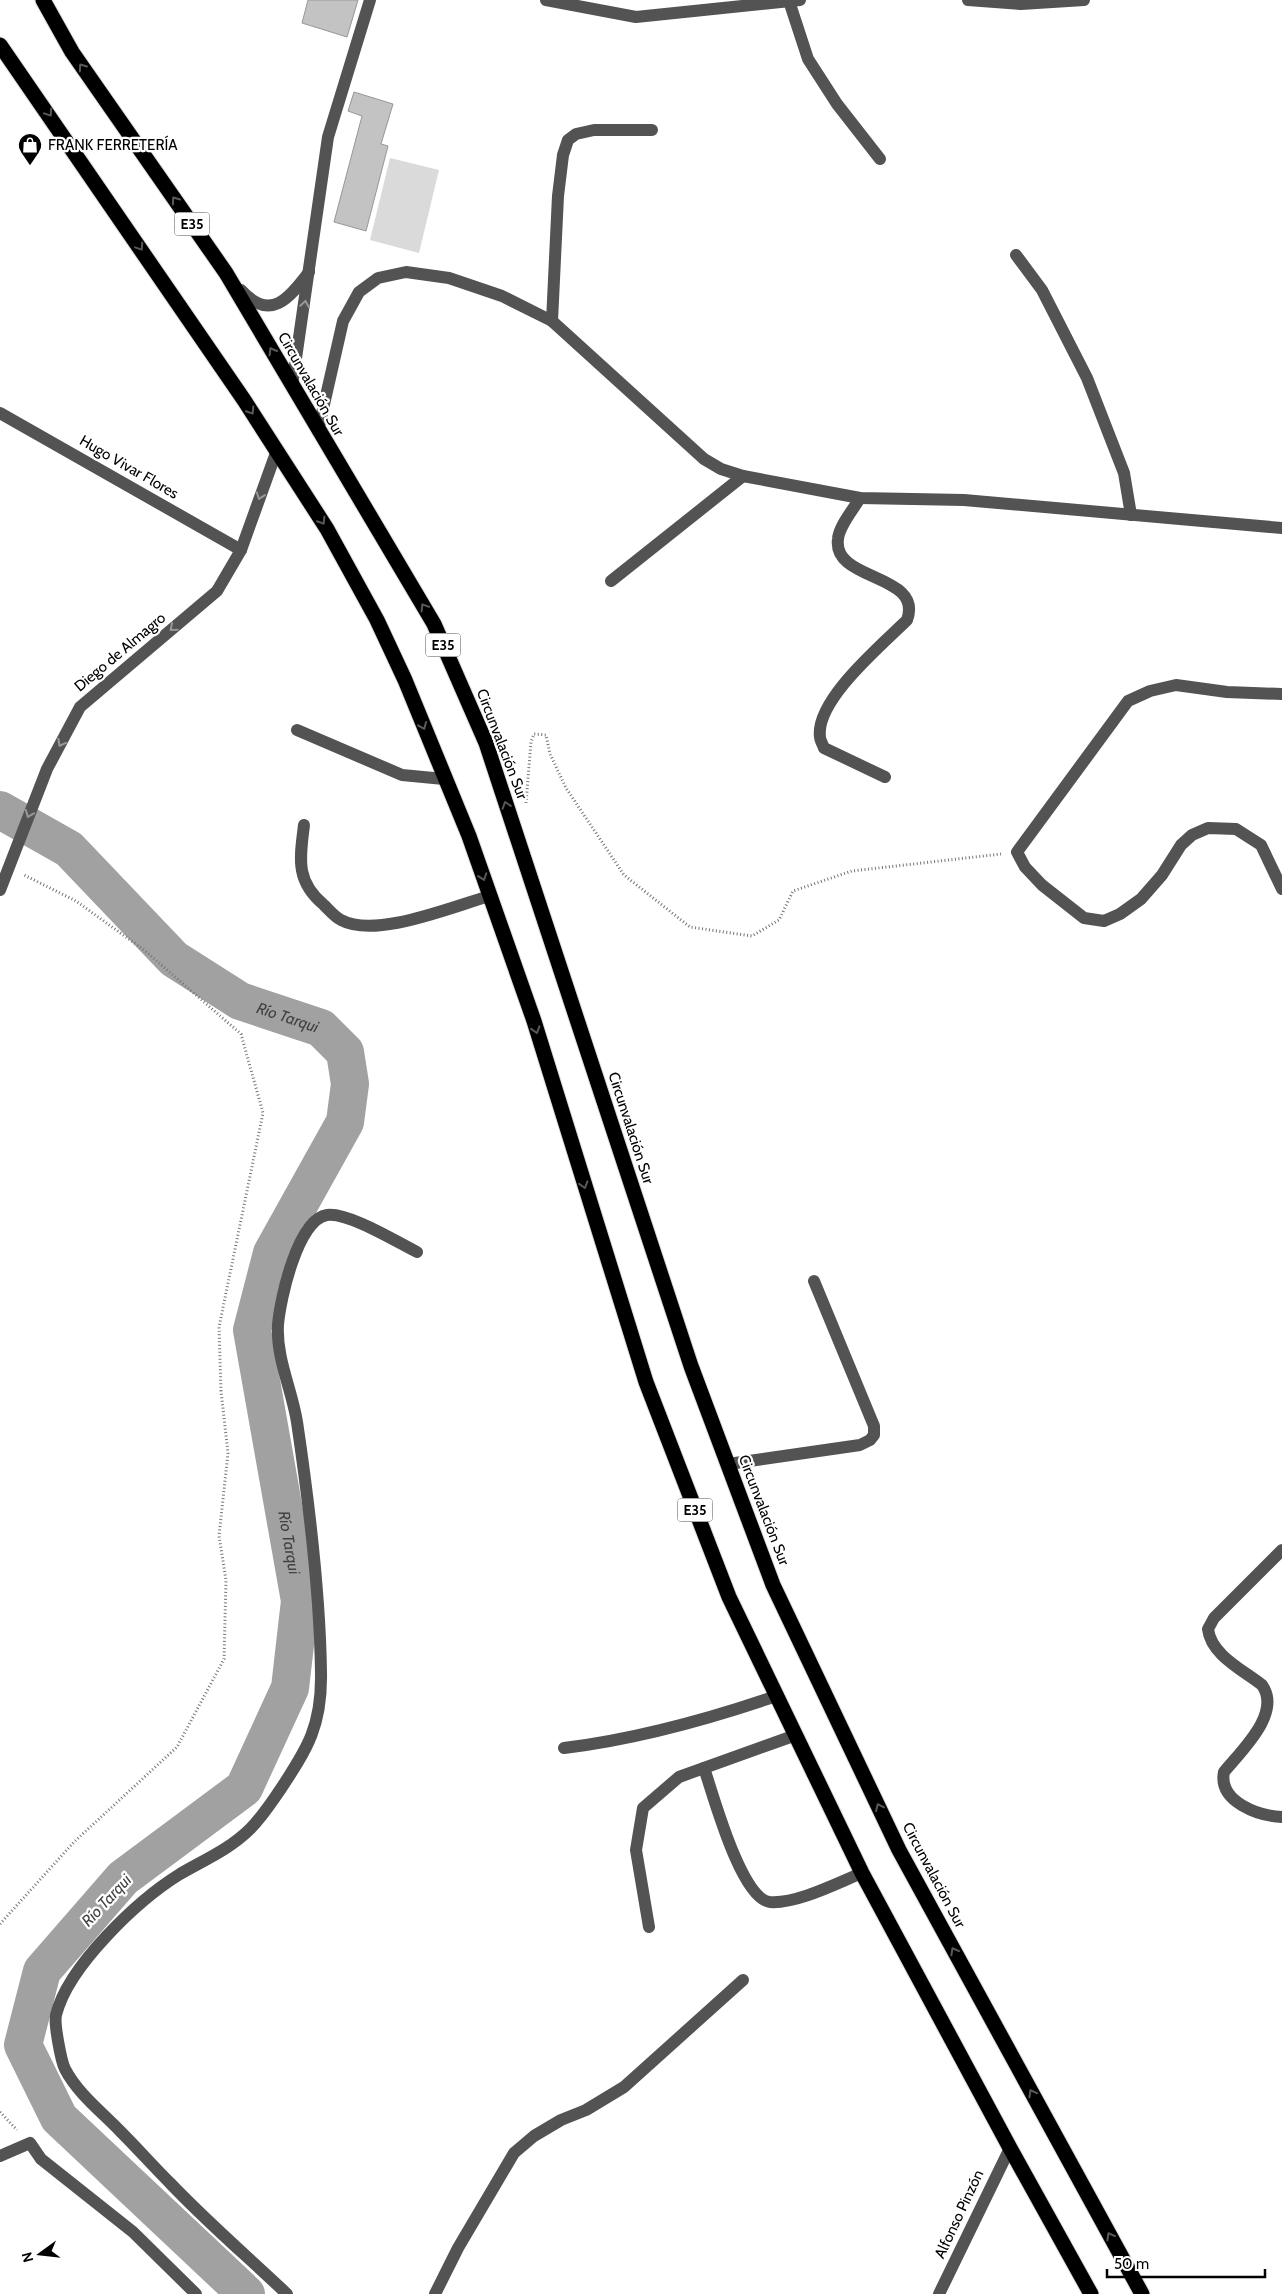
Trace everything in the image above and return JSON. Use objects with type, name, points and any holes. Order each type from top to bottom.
[{"type":"highway","name":"Circunvalación Sur","points":[[43,0],[72,52],[226,273],[434,624],[486,742],[690,1366],[773,1585],[899,1850],[1142,2294]]},
{"type":"highway","name":"E35","points":[[0,45],[228,376],[327,529],[377,620],[405,680],[469,836],[534,1021],[646,1382],[729,1597],[862,1873],[1091,2294]]},
{"type":"street","points":[[292,386],[328,137],[370,0]]},
{"type":"street","points":[[546,0],[636,17],[794,1],[808,59],[836,104],[880,159]]},
{"type":"street","points":[[968,0],[1022,2],[1084,0]]},
{"type":"street","points":[[552,321],[558,196],[563,155],[568,140],[576,134],[594,130],[652,130]]},
{"type":"street","points":[[1016,255],[1042,290],[1087,378],[1124,473],[1132,515]]},
{"type":"street","points":[[226,273],[252,303],[262,306],[285,300],[296,290],[310,270]]},
{"type":"street","points":[[318,431],[343,320],[359,292],[378,278],[406,272],[449,278],[502,296],[552,321],[704,459],[721,469],[743,476],[860,498],[964,500],[1282,528]]},
{"type":"street","name":"Hugo Vivar Flores","points":[[0,413],[241,550]]},
{"type":"street","name":"Diego de Almagro","points":[[0,890],[47,769],[80,707],[217,591],[241,550],[276,450]]},
{"type":"street","points":[[610,581],[743,476]]},
{"type":"street","points":[[860,498],[838,536],[839,554],[846,563],[896,587],[908,602],[910,612],[907,620],[837,690],[822,720],[820,737],[824,748],[884,777]]},
{"type":"street","points":[[1282,694],[1227,692],[1176,685],[1150,691],[1128,702],[1017,852],[1025,867],[1042,885],[1084,918],[1104,921],[1120,914],[1141,899],[1162,875],[1181,845],[1192,835],[1208,828],[1236,829],[1261,846],[1282,889]]},
{"type":"street","points":[[297,730],[402,775],[444,779]]},
{"type":"street","points":[[304,825],[299,862],[303,878],[320,902],[341,920],[365,926],[406,922],[490,896]]},
{"type":"street","points":[[287,2294],[171,2185],[82,2094],[64,2067],[55,2017],[72,1980],[106,1936],[147,1898],[180,1874],[215,1856],[249,1831],[304,1755],[317,1725],[322,1694],[321,1664],[314,1559],[296,1417],[281,1356],[278,1327],[287,1283],[298,1247],[312,1222],[324,1215],[342,1215],[417,1252]]},
{"type":"street","points":[[728,1464],[860,1445],[870,1440],[874,1435],[874,1426],[814,1281]]},
{"type":"street","points":[[1282,1550],[1214,1618],[1208,1629],[1212,1644],[1220,1653],[1262,1685],[1269,1702],[1265,1718],[1224,1772],[1223,1778],[1226,1787],[1240,1805],[1254,1812],[1282,1817]]},
{"type":"street","points":[[564,1748],[611,1742],[696,1722],[776,1696]]},
{"type":"street","points":[[649,1927],[636,1850],[643,1808],[679,1777],[796,1735]]},
{"type":"street","points":[[704,1768],[740,1870],[756,1896],[769,1902],[793,1898],[862,1873]]},
{"type":"street","points":[[436,2294],[458,2248],[514,2153],[540,2132],[586,2110],[624,2087],[743,1980]]},
{"type":"street","points":[[0,2156],[30,2143],[41,2159],[133,2232],[196,2294]]},
{"type":"street","name":"Alfonso Pinzón","points":[[939,2294],[1010,2148]]},
{"type":"path","points":[[525,812],[531,742],[534,734],[546,735],[550,754],[566,788],[624,875],[690,927],[752,936],[779,920],[793,891],[852,871],[1017,852]]},
{"type":"path","points":[[0,1924],[74,1842],[177,1747],[224,1659],[226,1580],[218,1536],[228,1453],[221,1391],[219,1327],[262,1113],[241,1034],[144,950],[83,906],[8,867]]},
{"type":"path","points":[[0,2112],[30,2143]]},
{"type":"shaded area","points":[[390,158],[439,170],[419,253],[370,240]]},
{"type":"building","points":[[308,0],[358,0],[347,37],[302,23]]},
{"type":"building","points":[[354,92],[393,104],[381,144],[388,146],[366,231],[334,222],[362,116],[348,111]]},
{"type":"waterway","name":"Río Tarqui","points":[[0,810],[69,849],[174,959],[240,1001],[321,1028],[345,1052],[350,1084],[345,1122],[272,1253],[252,1330],[300,1601],[290,1688],[244,1788],[123,1878],[42,1971],[23,2045],[59,2118],[246,2294]]},
{"type":"place","name":"FRANK FERRETERÍA","points":[[30,166]]}]
